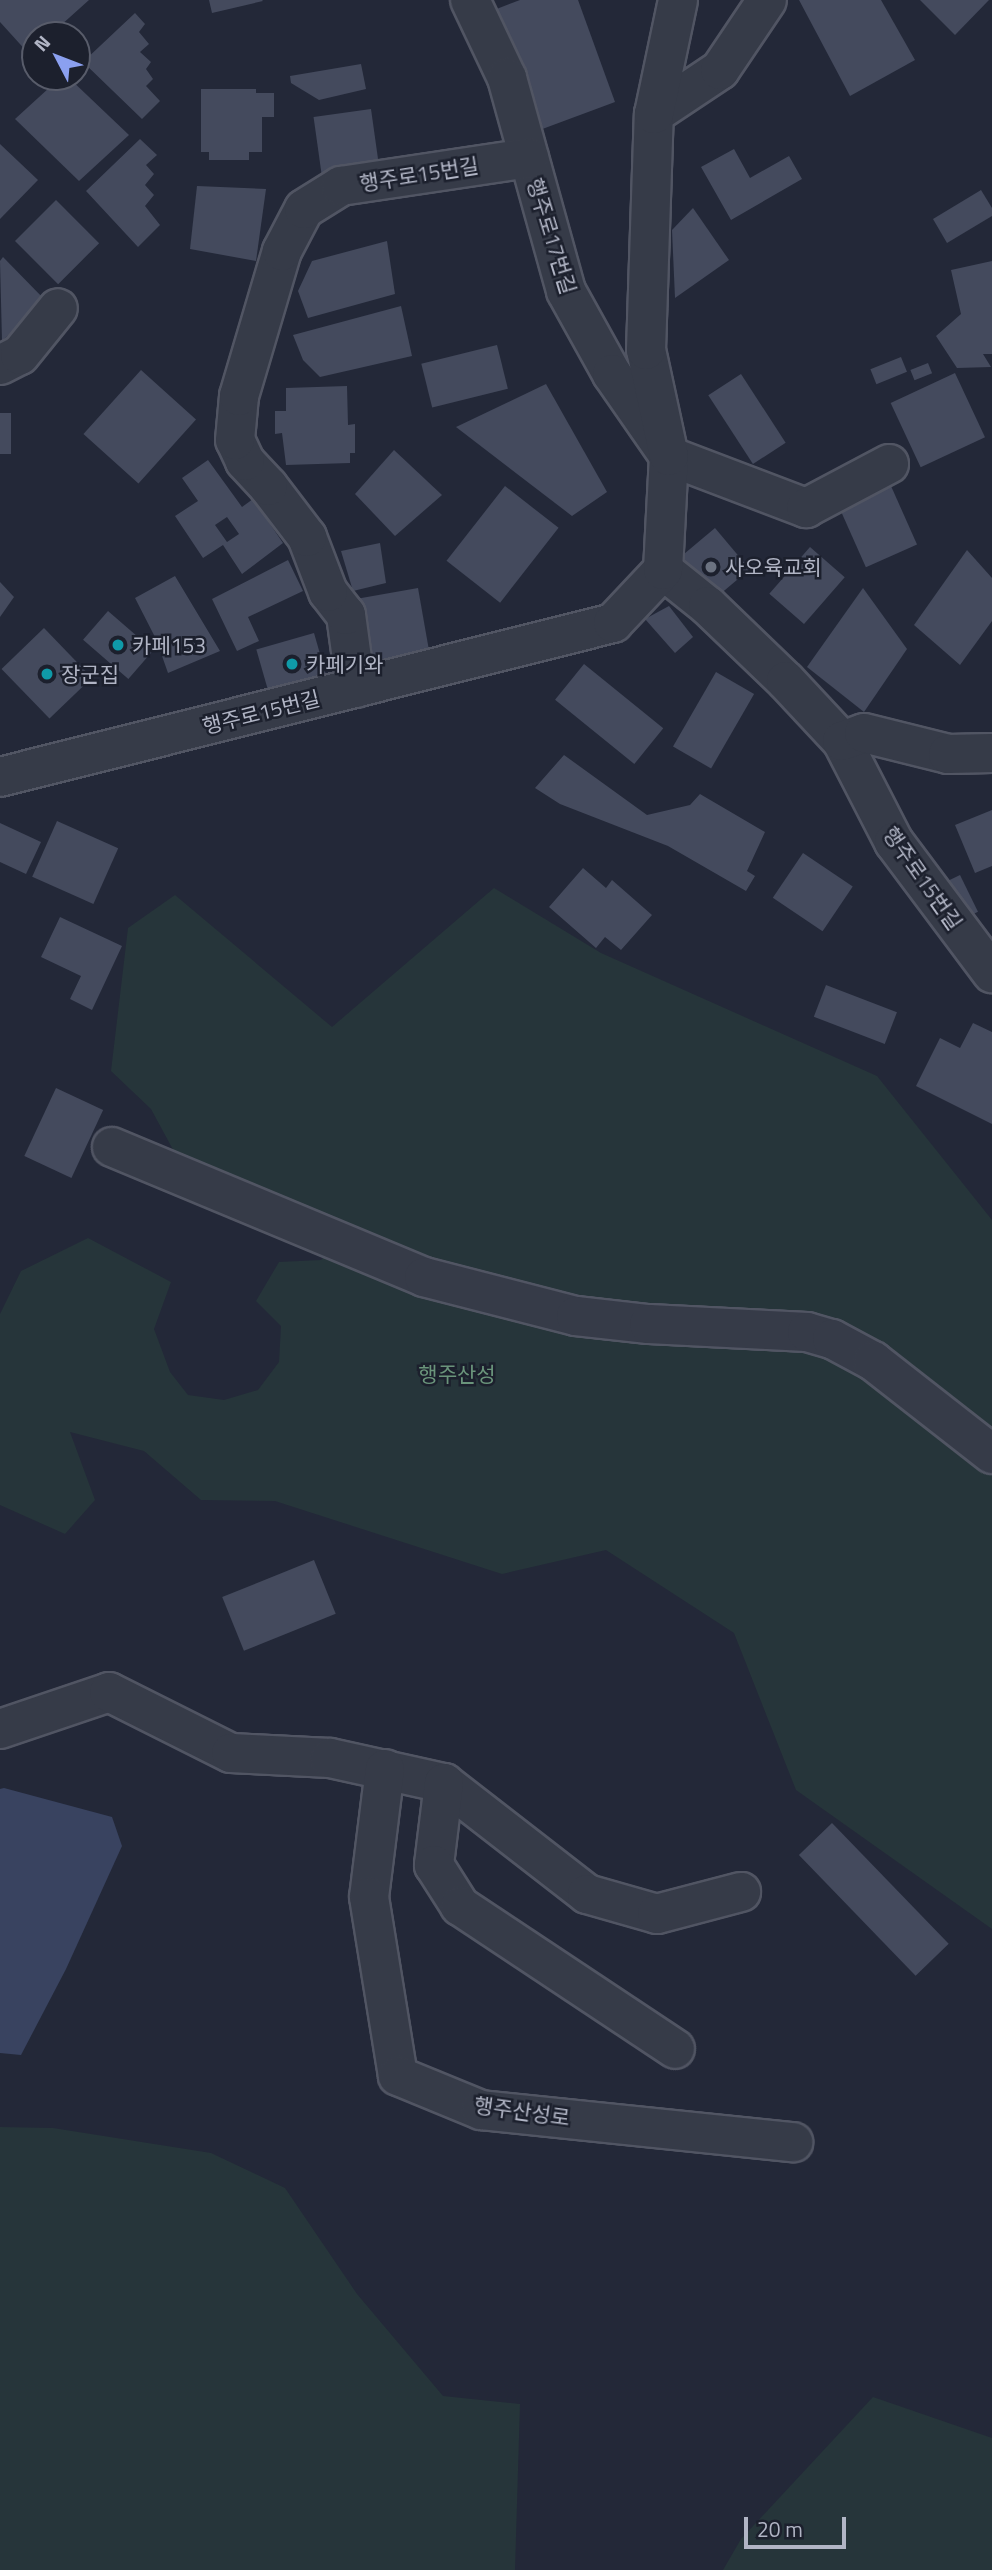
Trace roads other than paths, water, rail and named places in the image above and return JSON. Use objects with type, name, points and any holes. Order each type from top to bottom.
[{"type":"street","name":"행주로17번길","points":[[470,0],[507,78],[566,291],[612,374],[670,456]]},
{"type":"street","points":[[663,570],[670,456],[646,350],[654,114],[678,0]]},
{"type":"street","points":[[654,114],[720,71],[767,0]]},
{"type":"street","name":"행주로15번길","points":[[356,688],[346,615],[328,592],[307,537],[245,461],[235,440],[239,396],[282,251],[304,209],[341,186],[529,158]]},
{"type":"street","points":[[0,365],[20,355],[58,308]]},
{"type":"street","points":[[670,456],[806,508],[889,464]]},
{"type":"street","name":"행주로15번길","points":[[0,777],[613,623],[663,570],[708,606],[757,652],[842,741],[894,842],[992,973]]},
{"type":"street","points":[[842,741],[864,733],[948,754],[992,753]]},
{"type":"street","points":[[112,1147],[424,1277],[576,1316],[649,1324],[807,1332],[832,1339],[873,1361],[992,1454]]},
{"type":"street","points":[[0,1729],[109,1692],[231,1753],[330,1758],[444,1783],[587,1894],[657,1914],[741,1892]]},
{"type":"street","name":"행주산성로","points":[[385,1769],[369,1897],[398,2077],[481,2110],[793,2142]]},
{"type":"street","points":[[444,1783],[434,1865],[460,1906],[674,2049]]},
{"type":"water","points":[[0,1789],[112,1817],[122,1846],[66,1969],[21,2055],[0,2053]]},
{"type":"place","name":"사오육교회","points":[[711,567]]},
{"type":"place","name":"카페153","points":[[118,645]]},
{"type":"place","name":"카페기와","points":[[292,664]]},
{"type":"place","name":"장군집","points":[[47,674]]},
{"type":"park label","name":"행주산성","points":[[457,1374]]}]
